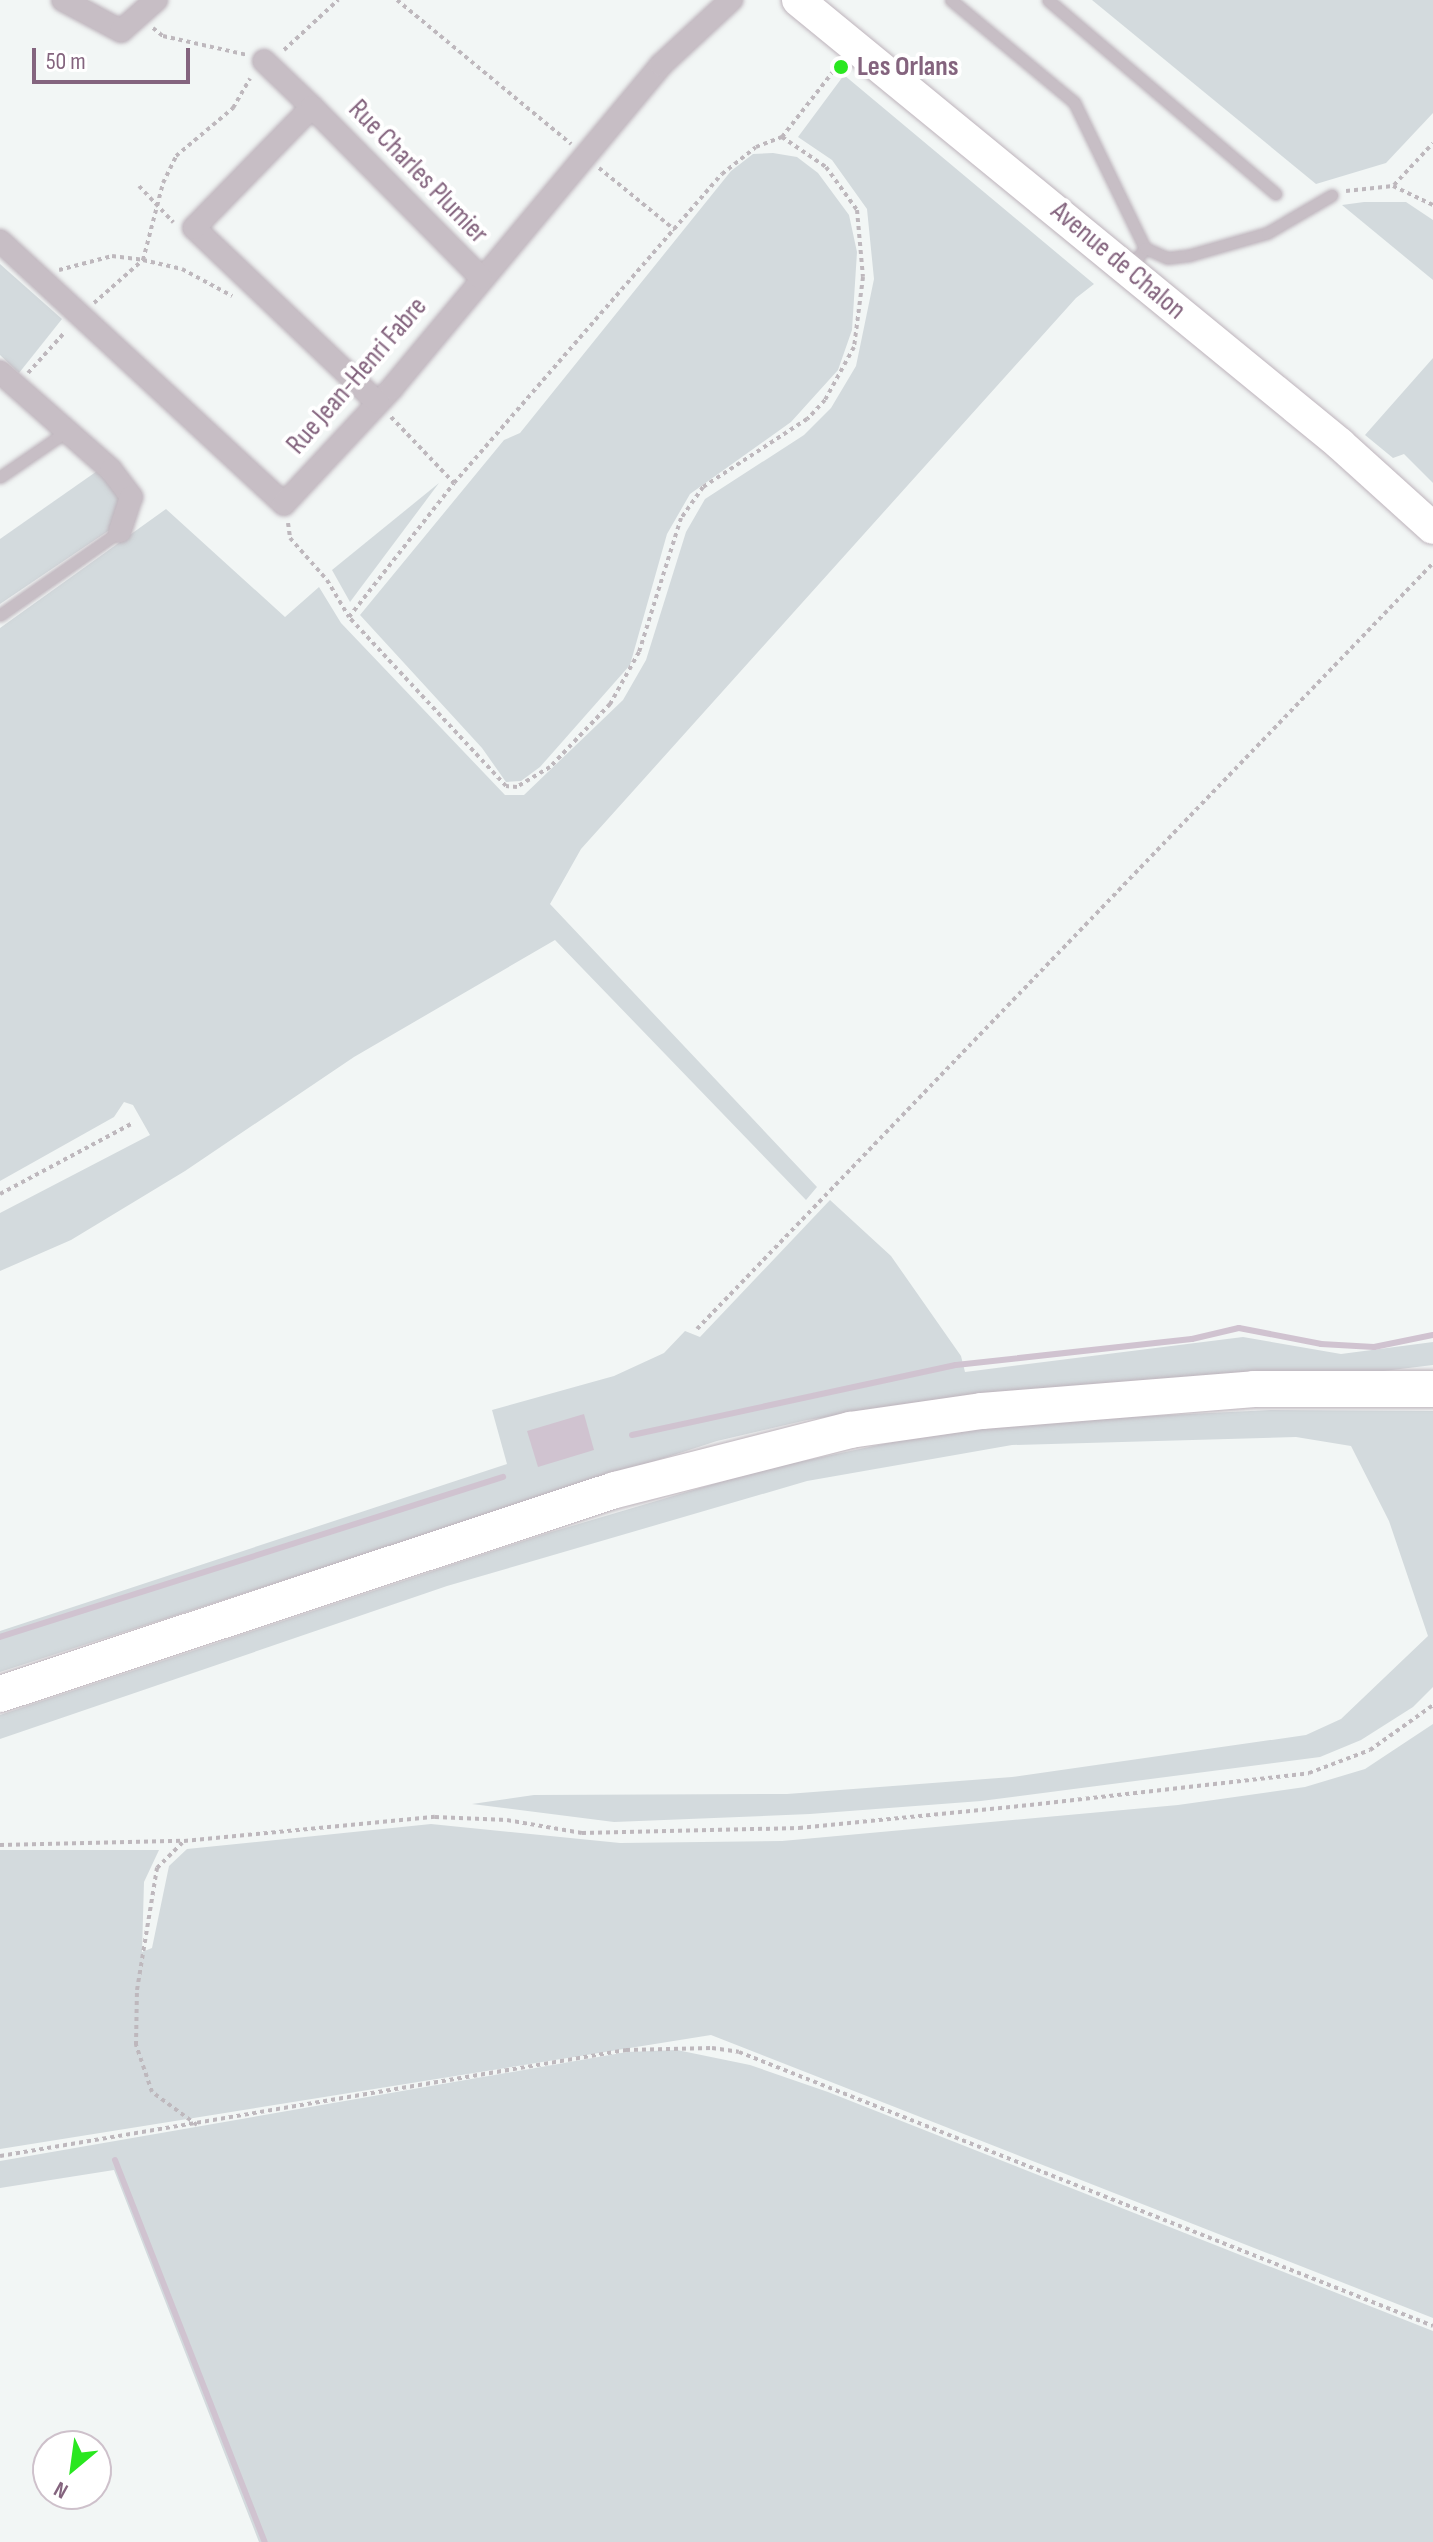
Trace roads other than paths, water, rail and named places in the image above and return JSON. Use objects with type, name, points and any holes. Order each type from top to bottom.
[{"type":"main road","name":"Avenue de Chalon","points":[[812,4],[856,44],[1137,259],[1433,528]]},
{"type":"main road","points":[[0,1694],[615,1490],[850,1430],[982,1411],[1254,1389],[1433,1389]]},
{"type":"street","points":[[63,0],[121,31],[156,0]]},
{"type":"street","name":"Rue Jean-Henri Fabre","points":[[0,241],[284,504],[378,403],[661,65],[731,0]]},
{"type":"street","name":"Rue Charles Plumier","points":[[264,61],[481,278]]},
{"type":"street","name":"Rue Charles Plumier","points":[[312,107],[194,228],[378,403]]},
{"type":"street","points":[[0,372],[111,470],[131,497],[120,531]]},
{"type":"lane","points":[[951,0],[1074,102],[1137,259],[1190,255],[1267,233],[1332,195]]},
{"type":"lane","points":[[1048,0],[1276,194]]},
{"type":"lane","points":[[0,477],[57,438],[62,427]]},
{"type":"lane","points":[[0,615],[120,531]]},
{"type":"waterway","points":[[632,1435],[956,1365],[1192,1339],[1239,1328],[1321,1344],[1374,1347],[1433,1335]]},
{"type":"waterway","points":[[0,1637],[503,1477]]},
{"type":"waterway","points":[[115,2160],[265,2542]]},
{"type":"place","name":"Les Orlans","points":[[841,67]]}]
